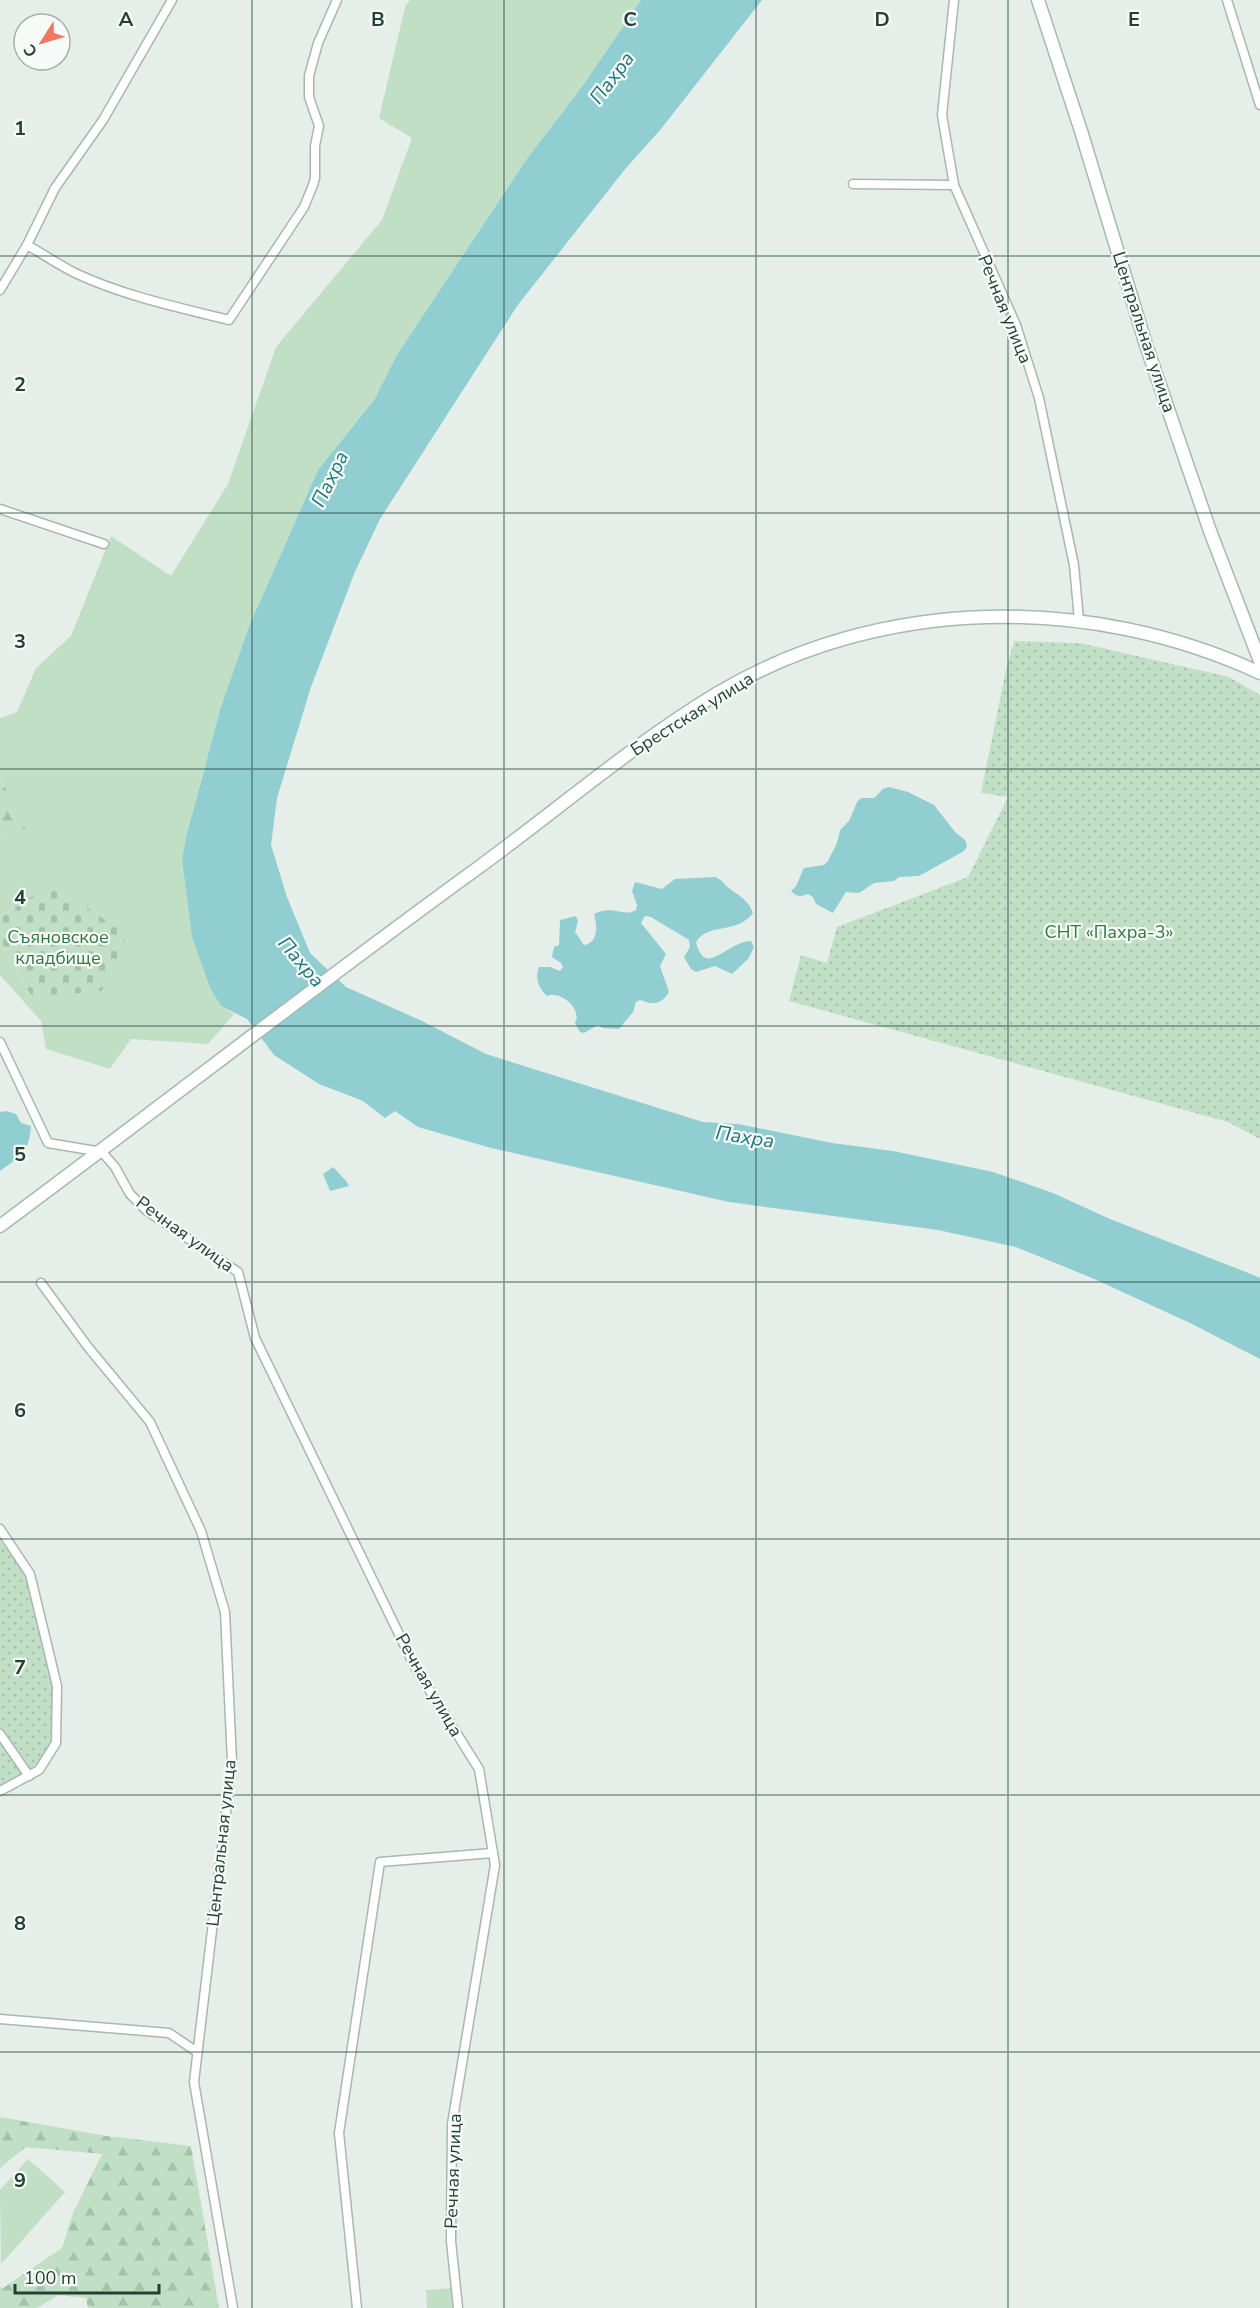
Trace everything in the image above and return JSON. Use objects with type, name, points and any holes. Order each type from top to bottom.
[{"type":"main road","name":"Центральная улица","points":[[1038,0],[1081,131],[1146,345],[1210,531],[1260,661]]},
{"type":"main road","name":"Брестская улица","points":[[0,1226],[102,1152],[412,915],[478,869],[656,734],[719,692],[766,668],[840,639],[875,630],[926,622],[1008,616],[1079,620],[1144,632],[1209,651],[1260,673]]},
{"type":"street","points":[[0,290],[27,245],[55,189],[103,120],[172,0]]},
{"type":"street","points":[[27,245],[75,273],[119,290],[159,303],[229,320],[304,207],[313,185],[315,146],[319,126],[309,97],[309,76],[318,43],[337,0]]},
{"type":"street","name":"Речная улица","points":[[954,0],[942,115],[954,185],[1016,325],[1039,398],[1074,565],[1079,620]]},
{"type":"street","points":[[1227,0],[1260,105]]},
{"type":"street","points":[[853,184],[954,185]]},
{"type":"street","points":[[0,509],[104,544]]},
{"type":"street","points":[[0,1042],[48,1143],[102,1152]]},
{"type":"street","name":"Речная улица","points":[[102,1152],[115,1167],[130,1194],[147,1211],[238,1272],[255,1338],[415,1667],[479,1769],[495,1865],[452,2124],[451,2241],[458,2308]]},
{"type":"street","name":"Центральная улица","points":[[41,1282],[88,1347],[150,1422],[201,1531],[225,1612],[232,1762],[194,2082],[233,2308]]},
{"type":"street","points":[[0,1530],[30,1574],[57,1686],[56,1743],[39,1770],[0,1791]]},
{"type":"street","points":[[0,1734],[29,1776]]},
{"type":"street","points":[[357,2308],[339,2133],[380,1862],[493,1853]]},
{"type":"street","points":[[0,2019],[169,2033],[197,2052]]},
{"type":"green space","points":[[410,0],[641,0],[584,84],[526,160],[397,355],[374,400],[318,470],[250,624],[202,776],[182,860],[192,937],[210,988],[221,1006],[234,1014],[208,1044],[131,1039],[110,1069],[46,1049],[41,1021],[0,975],[0,940],[32,997],[51,883],[0,918],[0,834],[30,827],[0,779],[0,718],[17,712],[36,668],[71,636],[111,536],[171,576],[228,484],[276,347],[382,220],[412,138],[379,118],[405,7]]},
{"type":"green space","name":"СНТ «Пахра-3»","points":[[1014,641],[1080,643],[1229,677],[1260,695],[1260,1139],[1228,1122],[789,1001],[801,955],[827,963],[837,927],[968,877],[1008,797],[981,793]]},
{"type":"green space","points":[[0,779],[31,828],[0,834]]},
{"type":"green space","name":"Съяновское кладбище","points":[[51,883],[127,935],[102,991],[32,997],[0,940],[0,918]]},
{"type":"green space","points":[[0,1540],[28,1577],[53,1684],[53,1740],[35,1766],[0,1787]]},
{"type":"green space","points":[[0,2117],[107,2136],[191,2146],[219,2308],[88,2308],[86,2298],[59,2295],[37,2308],[0,2308],[0,2287],[3,2288],[62,2248],[73,2213],[102,2154],[26,2147],[0,2168]]},
{"type":"green space","points":[[28,2159],[65,2192],[1,2264],[0,2190]]},
{"type":"green space","points":[[452,2288],[453,2308],[427,2308],[426,2290]]},
{"type":"water","name":"Пахра","points":[[641,0],[762,0],[517,306],[380,519],[354,574],[311,687],[277,798],[271,845],[287,897],[310,953],[346,987],[422,1021],[486,1054],[703,1122],[738,1124],[832,1143],[893,1151],[993,1172],[1053,1193],[1110,1219],[1251,1274],[1260,1278],[1260,1359],[1190,1323],[1092,1278],[1016,1247],[938,1230],[729,1202],[491,1148],[418,1127],[395,1111],[385,1118],[363,1101],[319,1084],[274,1055],[247,1019],[221,1006],[210,988],[192,937],[182,860],[221,707],[250,624],[318,470],[374,400],[397,355],[526,160],[584,84]]},
{"type":"water","points":[[889,787],[908,792],[934,805],[955,832],[965,840],[967,846],[964,851],[919,876],[899,877],[894,881],[874,883],[859,893],[846,892],[833,913],[816,904],[813,897],[808,894],[799,896],[793,893],[791,891],[796,886],[804,868],[824,865],[828,861],[837,843],[840,830],[849,821],[857,802],[861,798],[874,798],[883,789]]},
{"type":"water","points":[[715,877],[743,899],[753,913],[739,924],[708,932],[696,942],[700,953],[705,958],[711,958],[751,941],[754,947],[748,959],[732,974],[715,966],[696,972],[691,969],[684,957],[690,947],[689,940],[651,917],[645,916],[641,923],[666,954],[660,966],[669,992],[660,1002],[649,1003],[640,1000],[636,1002],[633,1012],[619,1029],[603,1028],[598,1025],[584,1033],[580,1032],[575,1023],[576,1012],[569,1002],[558,996],[547,996],[541,990],[537,979],[539,967],[550,967],[560,971],[563,967],[552,957],[554,947],[559,945],[560,920],[576,916],[578,921],[575,932],[584,945],[589,944],[596,933],[594,914],[607,910],[627,913],[636,910],[637,905],[632,891],[635,882],[662,889],[675,879]]},
{"type":"water","points":[[0,1112],[16,1114],[21,1123],[31,1126],[23,1153],[0,1171]]},
{"type":"water","points":[[333,1167],[349,1186],[330,1191],[323,1174]]}]
